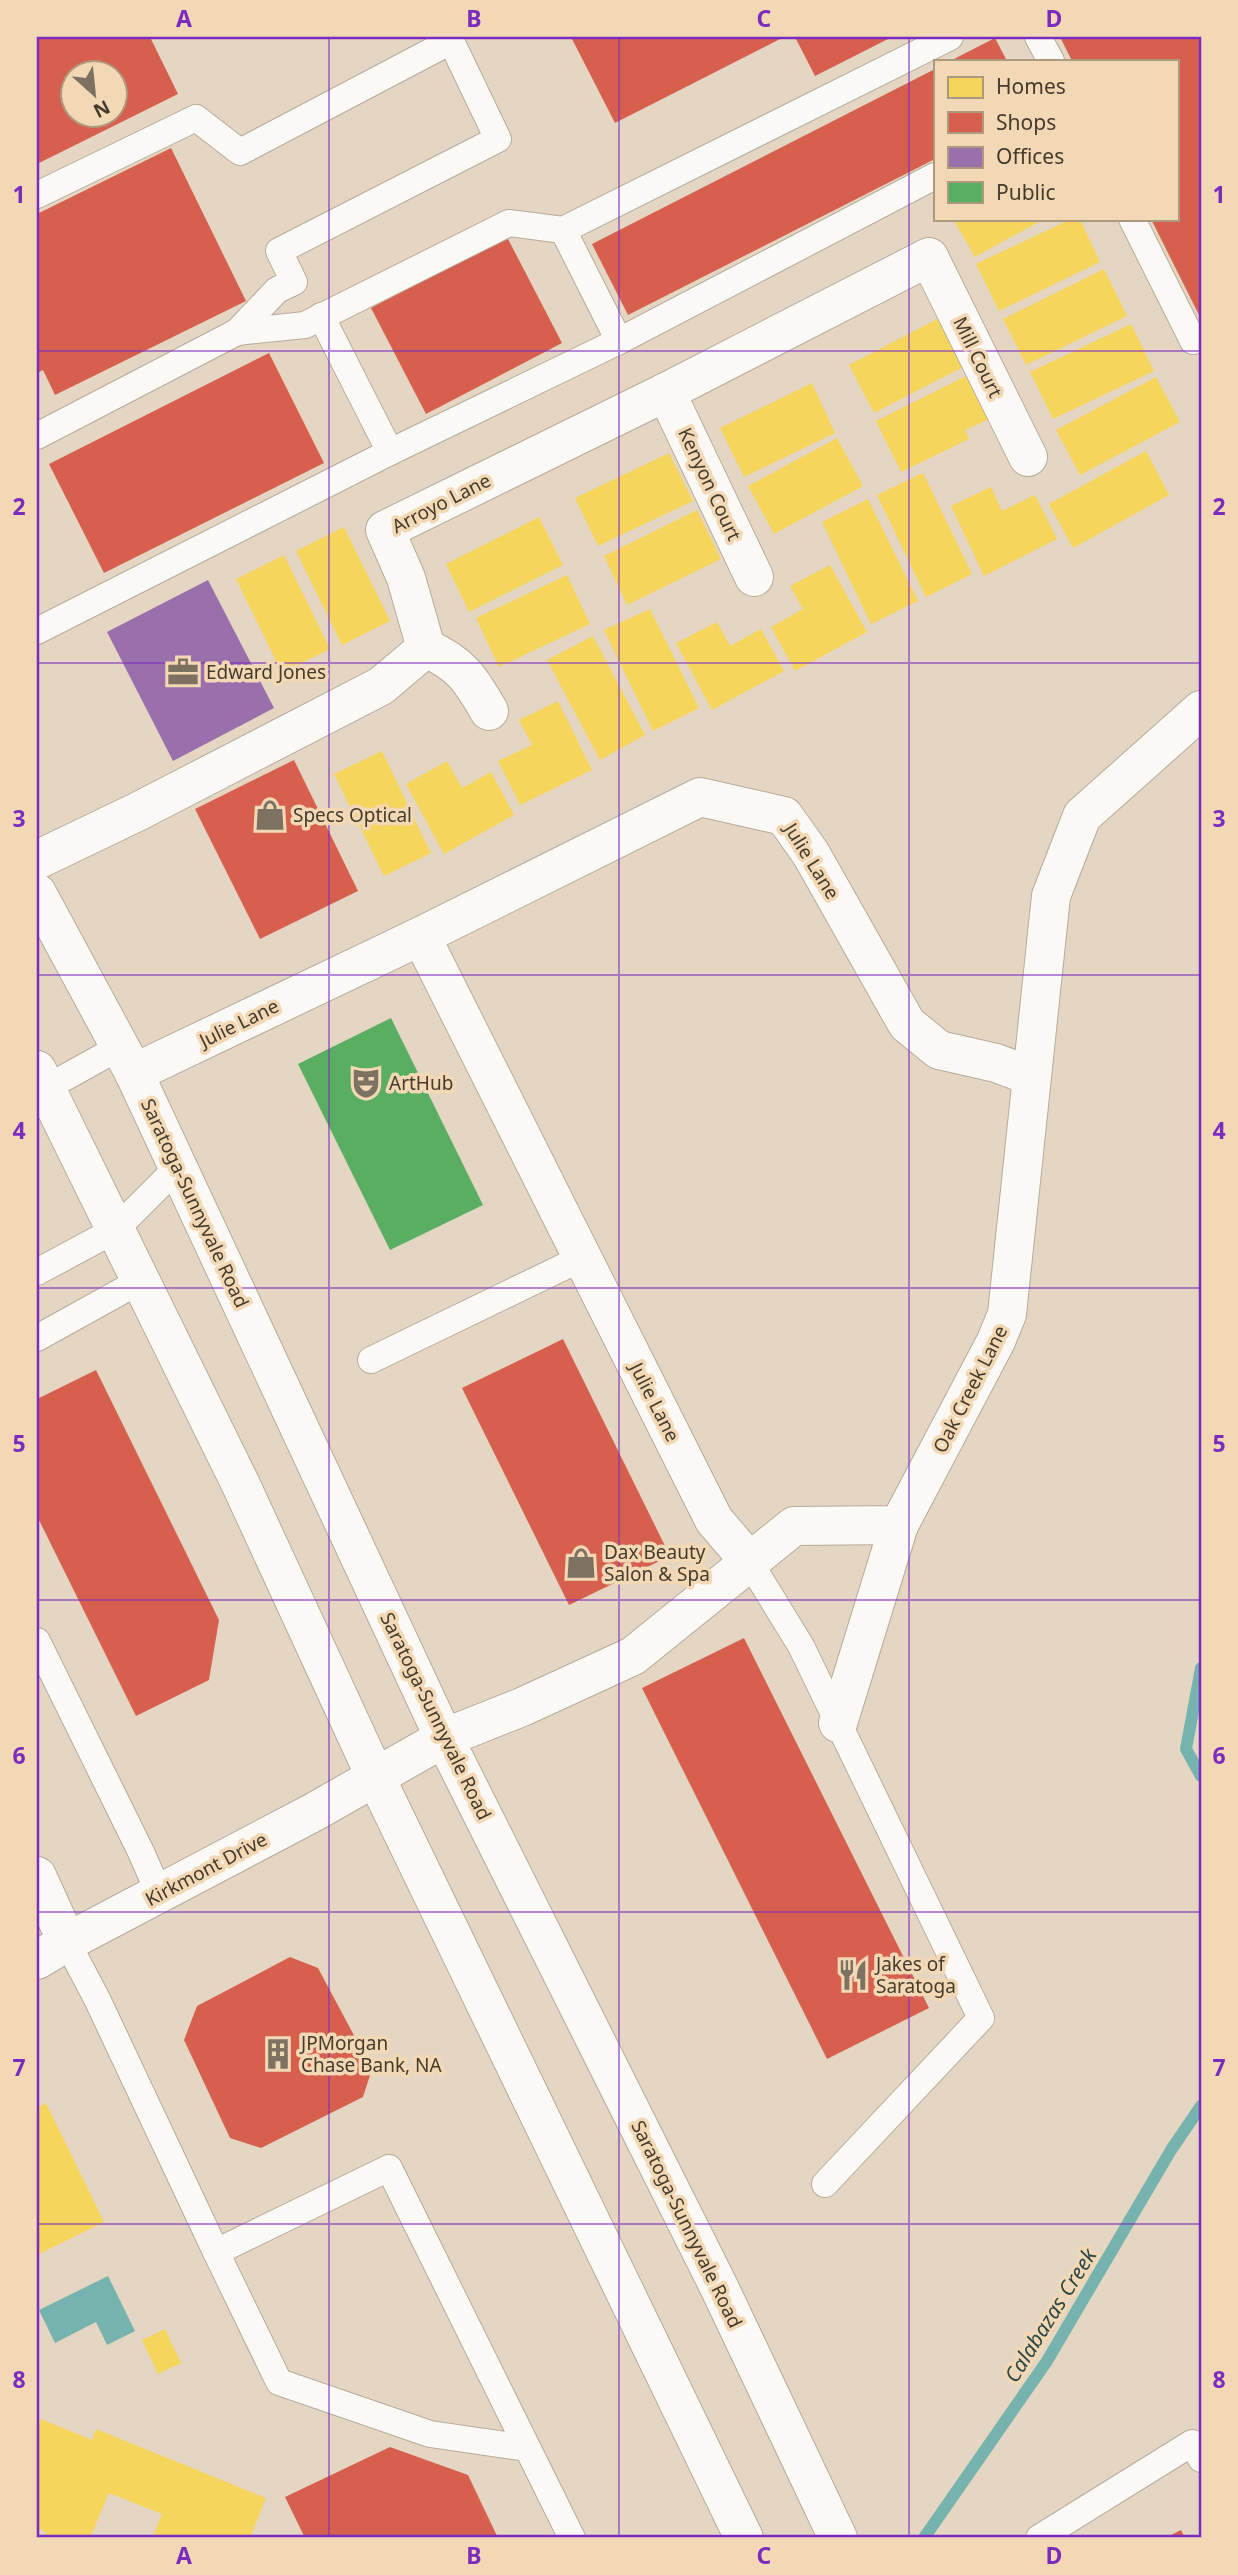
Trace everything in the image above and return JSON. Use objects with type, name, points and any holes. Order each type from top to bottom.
[{"type":"street","name":"Arroyo Lane","points":[[426,648],[406,578],[385,530],[666,392],[929,257]]},
{"type":"street","name":"Mill Court","points":[[929,257],[1028,457]]},
{"type":"street","name":"Kenyon Court","points":[[666,392],[754,577]]},
{"type":"street","points":[[37,860],[137,812],[381,686],[426,648],[450,659],[474,685],[489,711]]},
{"type":"street","name":"Oak Creek Lane","points":[[838,1723],[899,1525],[996,1342],[1007,1314],[1051,896],[1082,816],[1201,710]]},
{"type":"street","name":"Julie Lane","points":[[127,1060],[421,936],[700,797],[784,816],[811,854],[907,1024],[939,1050],[996,1063],[1031,1076]]},
{"type":"street","name":"Saratoga-Sunnyvale Road","points":[[37,893],[127,1060],[444,1738],[718,2285],[838,2538]]},
{"type":"street","name":"Julie Lane","points":[[421,936],[714,1520],[749,1561]]},
{"type":"street","points":[[40,1084],[241,1485],[376,1778],[744,2538]]},
{"type":"street","points":[[376,1778],[444,1738],[522,1707],[633,1656],[794,1526],[899,1525]]},
{"type":"street","name":"Kirkmont Drive","points":[[52,1951],[376,1778]]},
{"type":"street","points":[[37,1876],[52,1951]]},
{"type":"lane","points":[[237,332],[304,325],[509,223],[563,230],[950,37]]},
{"type":"lane","points":[[1038,37],[1050,60]]},
{"type":"lane","points":[[37,195],[196,118],[240,152],[451,41],[498,139],[279,251],[295,282],[277,290],[237,332],[37,436]]},
{"type":"lane","points":[[37,631],[390,452],[619,341],[934,177]]},
{"type":"lane","points":[[1133,220],[1194,341],[1201,337]]},
{"type":"lane","points":[[563,230],[619,341]]},
{"type":"lane","points":[[321,316],[390,452]]},
{"type":"lane","points":[[40,1084],[127,1060]]},
{"type":"lane","points":[[37,1272],[115,1230],[178,1167]]},
{"type":"lane","points":[[371,1360],[582,1258]]},
{"type":"lane","points":[[37,1338],[140,1281]]},
{"type":"lane","points":[[749,1561],[801,1646],[981,2018],[825,2184]]},
{"type":"lane","points":[[37,1641],[159,1893]]},
{"type":"lane","points":[[52,1951],[97,1999],[279,2382],[430,2434],[527,2448]]},
{"type":"lane","points":[[216,2252],[389,2168],[572,2538]]},
{"type":"lane","points":[[1039,2538],[1192,2443],[1201,2459]]},
{"type":"water","points":[[108,2276],[135,2331],[107,2345],[96,2322],[55,2343],[39,2310]]},
{"type":"building: Homes","points":[[954,220],[1042,220],[975,257]]},
{"type":"building: Homes","points":[[1069,220],[1080,220],[1100,262],[999,311],[976,264]]},
{"type":"building: Homes","points":[[1104,269],[1127,316],[1026,365],[1003,319]]},
{"type":"building: Homes","points":[[941,317],[965,366],[874,413],[849,365]]},
{"type":"building: Homes","points":[[1131,324],[1154,371],[1053,419],[1030,372]]},
{"type":"building: Homes","points":[[970,374],[992,418],[965,430],[969,439],[901,472],[876,421]]},
{"type":"building: Homes","points":[[1156,377],[1180,422],[1080,475],[1056,430]]},
{"type":"building: Homes","points":[[812,383],[835,433],[744,477],[720,428]]},
{"type":"building: Homes","points":[[837,438],[863,486],[774,534],[748,486]]},
{"type":"building: Homes","points":[[1146,451],[1169,495],[1073,548],[1049,504]]},
{"type":"building: Homes","points":[[669,453],[693,501],[598,546],[575,498]]},
{"type":"building: Homes","points":[[923,473],[972,574],[926,597],[877,495]]},
{"type":"building: Homes","points":[[991,487],[1002,511],[1035,495],[1057,539],[984,576],[951,506]]},
{"type":"building: Homes","points":[[868,499],[918,601],[871,624],[822,522]]},
{"type":"building: Homes","points":[[697,510],[721,559],[627,605],[604,556]]},
{"type":"building: Homes","points":[[539,517],[563,565],[469,612],[446,564]]},
{"type":"building: Homes","points":[[344,527],[390,621],[342,645],[296,551]]},
{"type":"building: Homes","points":[[284,555],[330,649],[282,673],[236,579]]},
{"type":"building: Homes","points":[[830,565],[867,632],[795,671],[771,627],[803,609],[790,586]]},
{"type":"building: Homes","points":[[567,575],[590,624],[499,667],[476,618]]},
{"type":"building: Homes","points":[[650,609],[699,708],[653,731],[604,630]]},
{"type":"building: Homes","points":[[717,622],[730,646],[761,629],[784,671],[712,710],[676,643]]},
{"type":"building: Homes","points":[[593,636],[645,735],[600,760],[547,660]]},
{"type":"building: Homes","points":[[558,701],[592,770],[520,805],[498,761],[532,745],[519,720]]},
{"type":"building: Homes","points":[[382,751],[431,853],[384,876],[334,774]]},
{"type":"building: Homes","points":[[447,761],[462,788],[491,772],[514,815],[444,854],[406,784]]},
{"type":"building: Homes","points":[[46,2103],[104,2222],[37,2255],[37,2108]]},
{"type":"building: Homes","points":[[165,2329],[181,2363],[158,2374],[142,2340]]},
{"type":"building: Homes","points":[[41,2419],[92,2440],[96,2429],[266,2498],[250,2538],[152,2538],[162,2514],[109,2493],[90,2538],[44,2538],[46,2532],[37,2528],[37,2429]]},
{"type":"building: Shops","points":[[37,37],[150,37],[178,94],[130,118],[130,60],[60,60],[60,130],[105,130],[37,164]]},
{"type":"building: Shops","points":[[571,37],[784,37],[615,123]]},
{"type":"building: Shops","points":[[795,37],[892,37],[815,76]]},
{"type":"building: Shops","points":[[1060,37],[1201,37],[1201,319],[1152,220],[1178,220],[1178,60],[1072,60]]},
{"type":"building: Shops","points":[[995,38],[1006,60],[952,60]]},
{"type":"building: Shops","points":[[934,70],[934,160],[628,315],[592,244]]},
{"type":"building: Shops","points":[[171,148],[246,301],[55,395],[43,370],[37,373],[37,214]]},
{"type":"building: Shops","points":[[507,237],[562,343],[426,414],[371,308]]},
{"type":"building: Shops","points":[[269,353],[324,463],[104,573],[49,464]]},
{"type":"building: Shops","points":[[294,760],[358,891],[260,939],[195,809]]},
{"type":"building: Shops","points":[[563,1339],[670,1556],[569,1605],[462,1388]]},
{"type":"building: Shops","points":[[96,1370],[219,1620],[209,1680],[136,1716],[37,1516],[37,1399]]},
{"type":"building: Shops","points":[[744,1638],[929,2008],[827,2059],[642,1688]]},
{"type":"building: Shops","name":"JPMorgan Chase Bank, NA","points":[[290,1957],[318,1968],[372,2069],[363,2097],[261,2148],[230,2138],[184,2040],[197,2006]]},
{"type":"building: Shops","points":[[390,2447],[468,2475],[498,2538],[305,2538],[285,2497]]},
{"type":"building: Shops","points":[[1181,2530],[1185,2538],[1165,2538]]},
{"type":"building: Offices","points":[[208,580],[274,708],[173,761],[107,632]]},
{"type":"building: Public","points":[[391,1018],[483,1205],[390,1250],[298,1064]]},
{"type":"waterway","name":"Calabazas Creek","points":[[1201,1668],[1186,1749],[1201,1776]]},
{"type":"waterway","name":"Calabazas Creek","points":[[924,2538],[1047,2361],[1171,2150],[1201,2106]]},
{"type":"place","name":"Edward Jones","points":[[183,672]]},
{"type":"place","name":"Specs Optical","points":[[270,815]]},
{"type":"place","name":"ArtHub","points":[[366,1083]]},
{"type":"place","name":"Dax Beauty Salon & Spa","points":[[581,1563]]},
{"type":"place","name":"Jakes of Saratoga","points":[[853,1975]]},
{"type":"place","name":"JPMorgan Chase Bank, NA","points":[[278,2054]]}]
